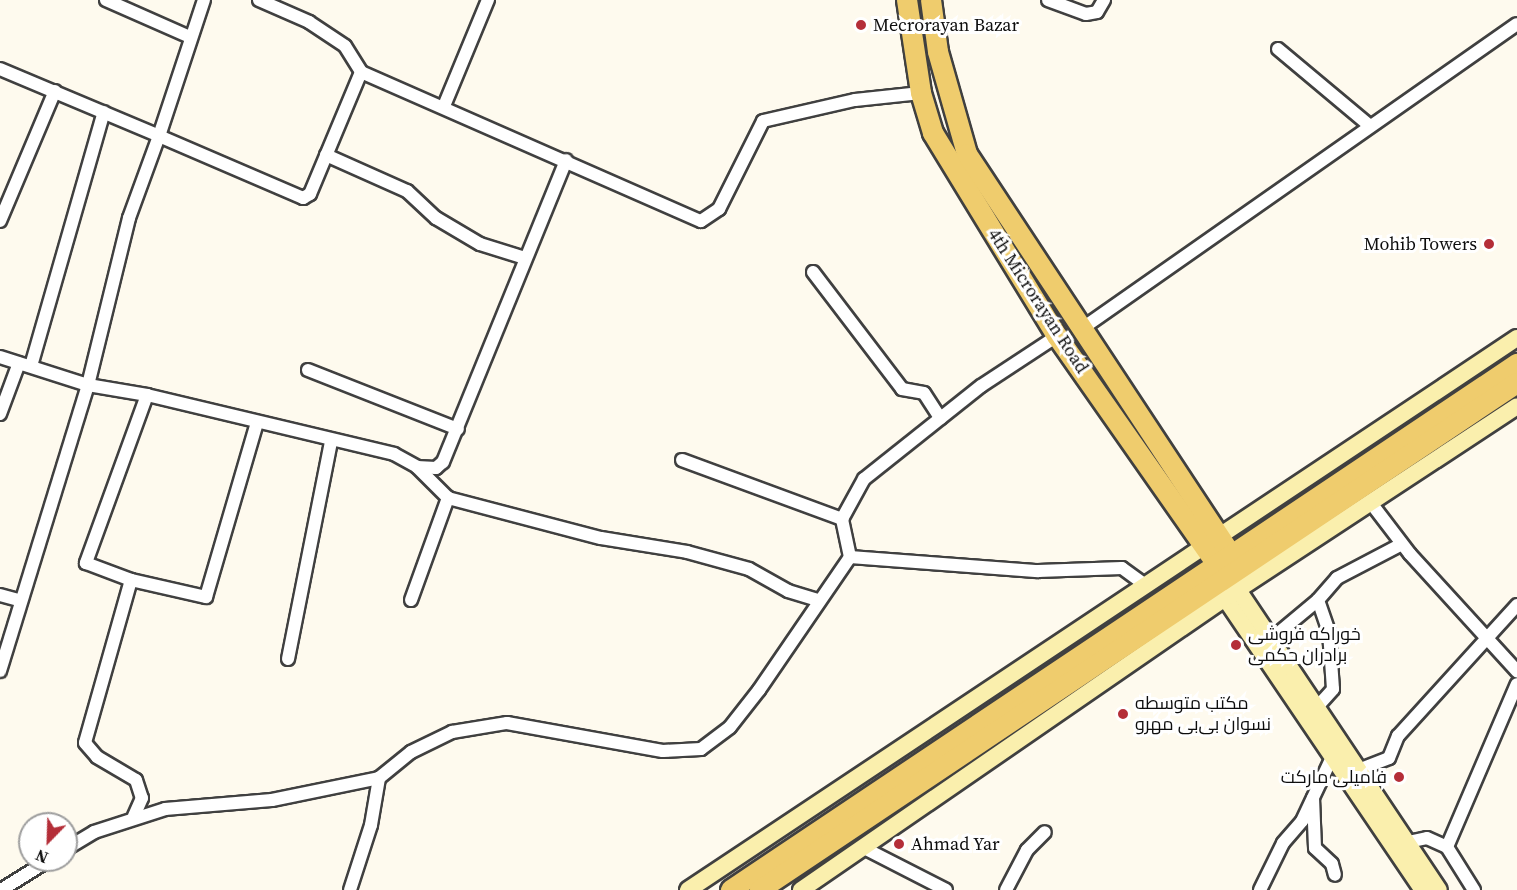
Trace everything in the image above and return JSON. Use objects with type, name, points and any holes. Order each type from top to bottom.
[{"type":"main road","name":"4th Microrayan Road","points":[[907,0],[921,93],[933,133],[1057,336],[1213,540]]},
{"type":"main road","name":"4th Microrayan Road","points":[[931,0],[955,121],[967,154],[1213,540],[1229,575]]},
{"type":"main road","points":[[992,231],[1008,219]]},
{"type":"main road","points":[[688,890],[1517,338]]},
{"type":"main road","points":[[801,890],[864,848],[1229,575],[1517,364]]},
{"type":"main road","points":[[760,890],[1517,382]]},
{"type":"main road","points":[[731,890],[1229,575],[1371,503],[1517,406]]},
{"type":"main road","points":[[1229,575],[1438,890]]},
{"type":"main road","points":[[1229,575],[1333,755],[1423,890]]},
{"type":"street","points":[[106,0],[190,37]]},
{"type":"street","points":[[0,671],[19,600],[88,385],[129,218],[204,0]]},
{"type":"street","points":[[259,0],[309,22],[345,46],[361,72],[444,106],[701,221],[719,209],[763,121],[855,100],[921,93]]},
{"type":"street","points":[[444,106],[488,0]]},
{"type":"street","points":[[1047,0],[1086,15],[1097,12],[1104,0]]},
{"type":"street","points":[[1080,330],[1369,125],[1517,24]]},
{"type":"street","points":[[1278,49],[1369,125]]},
{"type":"street","points":[[0,69],[303,198],[310,194],[361,72]]},
{"type":"street","points":[[0,220],[55,91]]},
{"type":"street","points":[[0,414],[25,365],[104,112]]},
{"type":"street","points":[[326,155],[407,191],[436,218],[480,243],[525,258]]},
{"type":"street","points":[[417,467],[436,468],[443,462],[566,160]]},
{"type":"street","points":[[813,272],[902,389],[924,393],[940,418]]},
{"type":"street","points":[[78,843],[134,816],[165,808],[272,800],[379,778],[411,752],[452,732],[507,723],[663,751],[701,749],[730,726],[759,690],[849,557],[842,519],[864,479],[940,418],[1057,336]]},
{"type":"street","points":[[0,357],[88,385],[147,394],[331,442],[394,454],[417,467],[448,498],[602,538],[687,552],[749,568],[788,591],[818,600]]},
{"type":"street","points":[[308,370],[458,429]]},
{"type":"street","points":[[147,394],[87,563],[131,580],[206,597],[257,423]]},
{"type":"street","points":[[288,658],[331,442]]},
{"type":"street","points":[[682,460],[842,519]]},
{"type":"street","points":[[411,600],[448,498]]},
{"type":"street","points":[[1371,503],[1402,544],[1517,671]]},
{"type":"street","points":[[1270,640],[1318,600],[1337,578],[1402,544]]},
{"type":"street","points":[[849,557],[1038,571],[1122,568],[1145,585]]},
{"type":"street","points":[[131,580],[85,743],[97,757],[136,780],[142,798],[134,816]]},
{"type":"street","points":[[0,595],[19,600]]},
{"type":"street","points":[[1317,707],[1333,689],[1329,632],[1318,600]]},
{"type":"street","points":[[1358,770],[1389,758],[1398,736],[1517,605]]},
{"type":"street","points":[[1447,847],[1517,684]]},
{"type":"street","points":[[1260,890],[1283,843],[1302,821],[1313,791],[1333,755]]},
{"type":"street","points":[[350,890],[371,825],[379,778]]},
{"type":"street","points":[[1313,791],[1315,848],[1332,864],[1335,875]]},
{"type":"street","points":[[1006,890],[1027,850],[1045,832]]},
{"type":"street","points":[[1408,842],[1427,838],[1447,847],[1474,890]]},
{"type":"street","points":[[864,848],[946,890]]},
{"type":"street","points":[[1,890],[30,872]]},
{"type":"place","name":"Mecrorayan Bazar","points":[[861,25]]},
{"type":"place","name":"Mohib Towers","points":[[1489,244]]},
{"type":"place","name":"خوراکه فروشی برادران حکمی","points":[[1236,645]]},
{"type":"place","name":"مکتب متوسطه نسوان بی‌بی مهرو","points":[[1123,714]]},
{"type":"place","name":"فامیلی مارکت","points":[[1399,777]]},
{"type":"place","name":"Ahmad Yar","points":[[899,844]]}]
